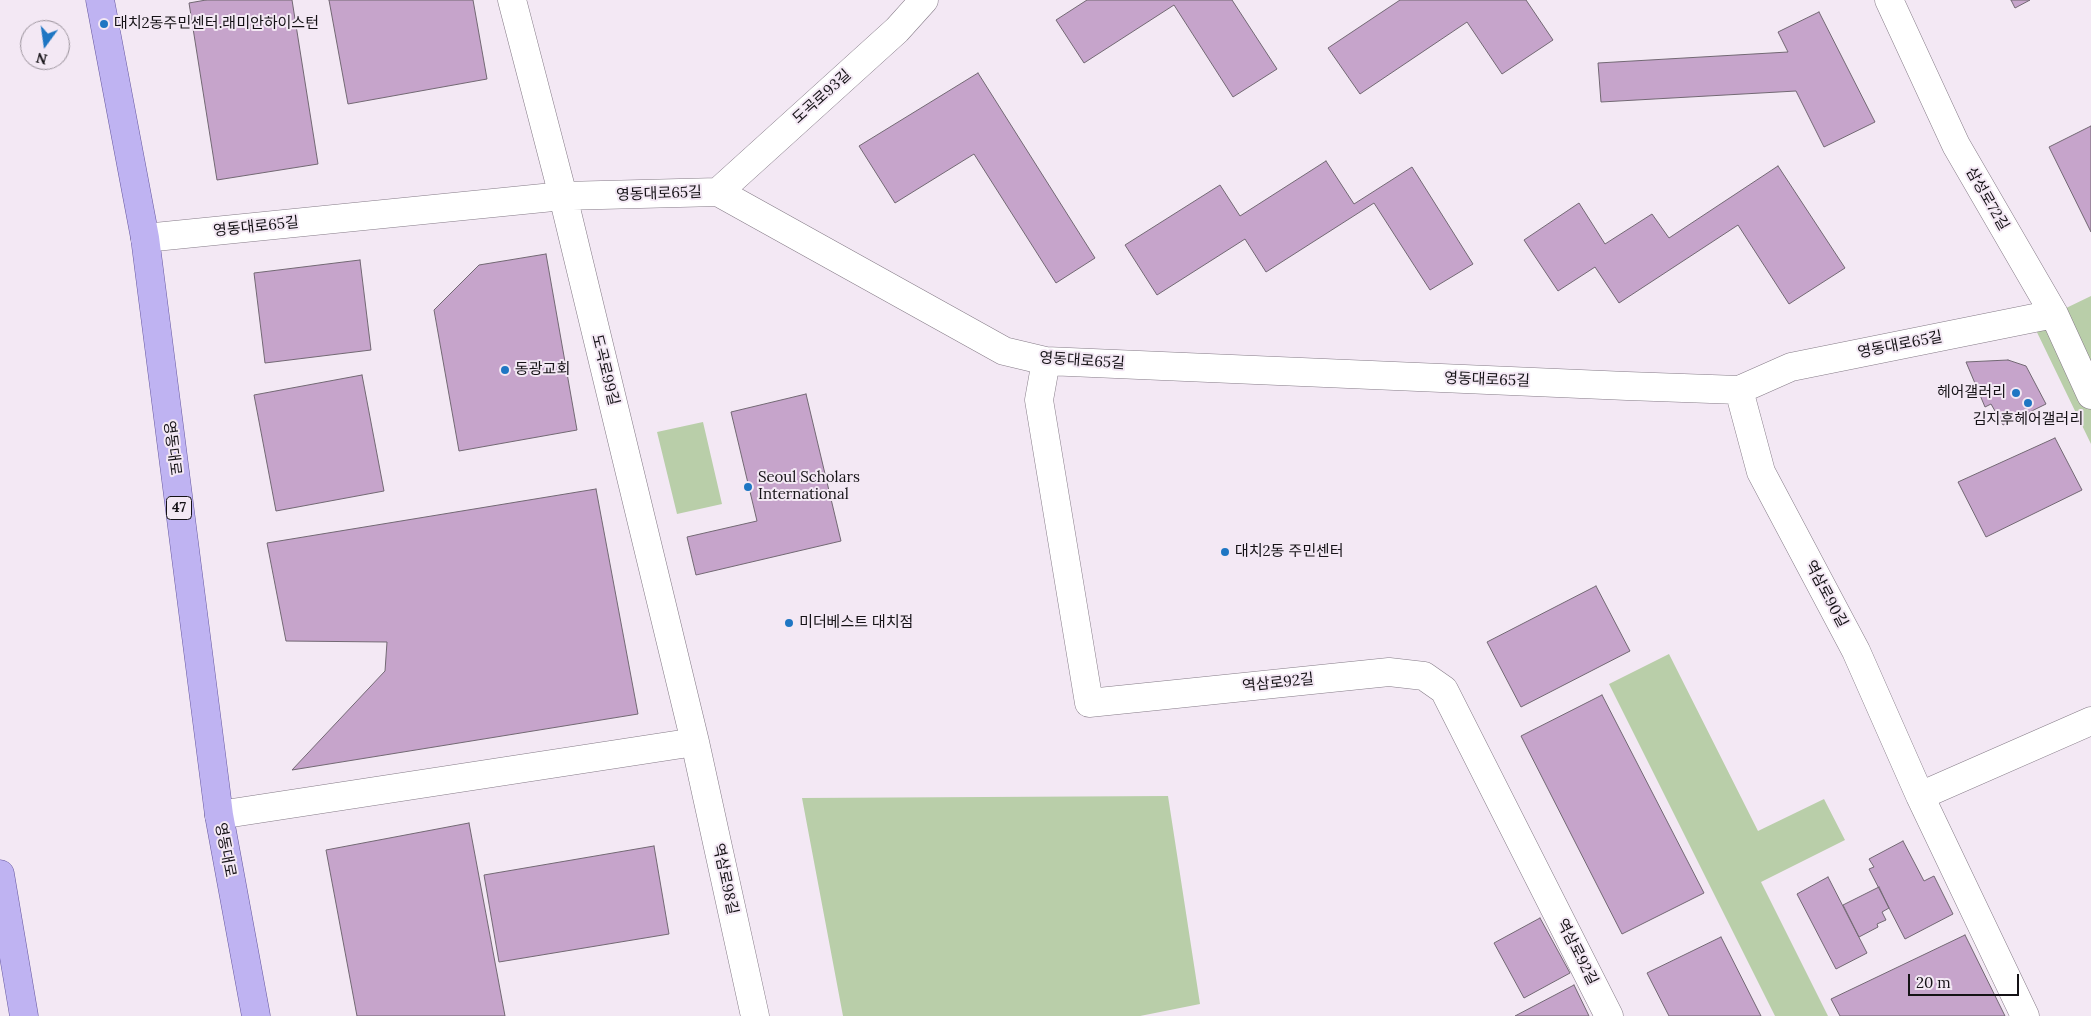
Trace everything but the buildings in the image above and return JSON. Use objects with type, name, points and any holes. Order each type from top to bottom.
[{"type":"main road","name":"영동대로","points":[[100,0],[145,238],[219,815],[256,1016]]},
{"type":"main road","points":[[0,874],[24,1016]]},
{"type":"street","name":"도곡로99길","points":[[512,0],[564,196],[695,742]]},
{"type":"street","name":"도곡로93길","points":[[718,192],[897,30],[924,0]]},
{"type":"street","name":"삼성로72길","points":[[1890,0],[1956,145],[2054,314],[2091,395]]},
{"type":"street","name":"영동대로65길","points":[[145,238],[564,196],[718,192],[1004,351],[1046,361],[1739,390],[1791,367],[2054,314]]},
{"type":"street","name":"역삼로92길","points":[[1046,361],[1039,400],[1089,703],[1389,672],[1424,676],[1444,690],[1609,1016]]},
{"type":"street","name":"역삼로90길","points":[[1739,390],[1761,472],[1856,651],[1920,796],[2025,1016]]},
{"type":"street","points":[[1920,796],[2091,721]]},
{"type":"street","points":[[219,815],[695,742]]},
{"type":"street","name":"역삼로98길","points":[[695,742],[755,1016]]},
{"type":"green space","points":[[2091,296],[2091,444],[2033,324]]},
{"type":"green space","points":[[703,422],[722,504],[677,514],[657,432]]},
{"type":"green space","points":[[1669,654],[1758,831],[1824,799],[1845,840],[1761,882],[1828,1016],[1775,1016],[1609,684]]},
{"type":"green space","points":[[1168,796],[1200,1004],[1140,1016],[843,1016],[802,798]]},
{"type":"place","name":"대치2동주민센터.래미안하이스턴","points":[[104,24]]},
{"type":"place","name":"동광교회","points":[[505,370]]},
{"type":"place","name":"헤어갤러리","points":[[2016,393]]},
{"type":"place","name":"김지후헤어갤러리","points":[[2028,403]]},
{"type":"place","name":"Seoul Scholars International","points":[[748,487]]},
{"type":"place","name":"대치2동 주민센터","points":[[1225,552]]},
{"type":"place","name":"미더베스트 대치점","points":[[789,623]]}]
